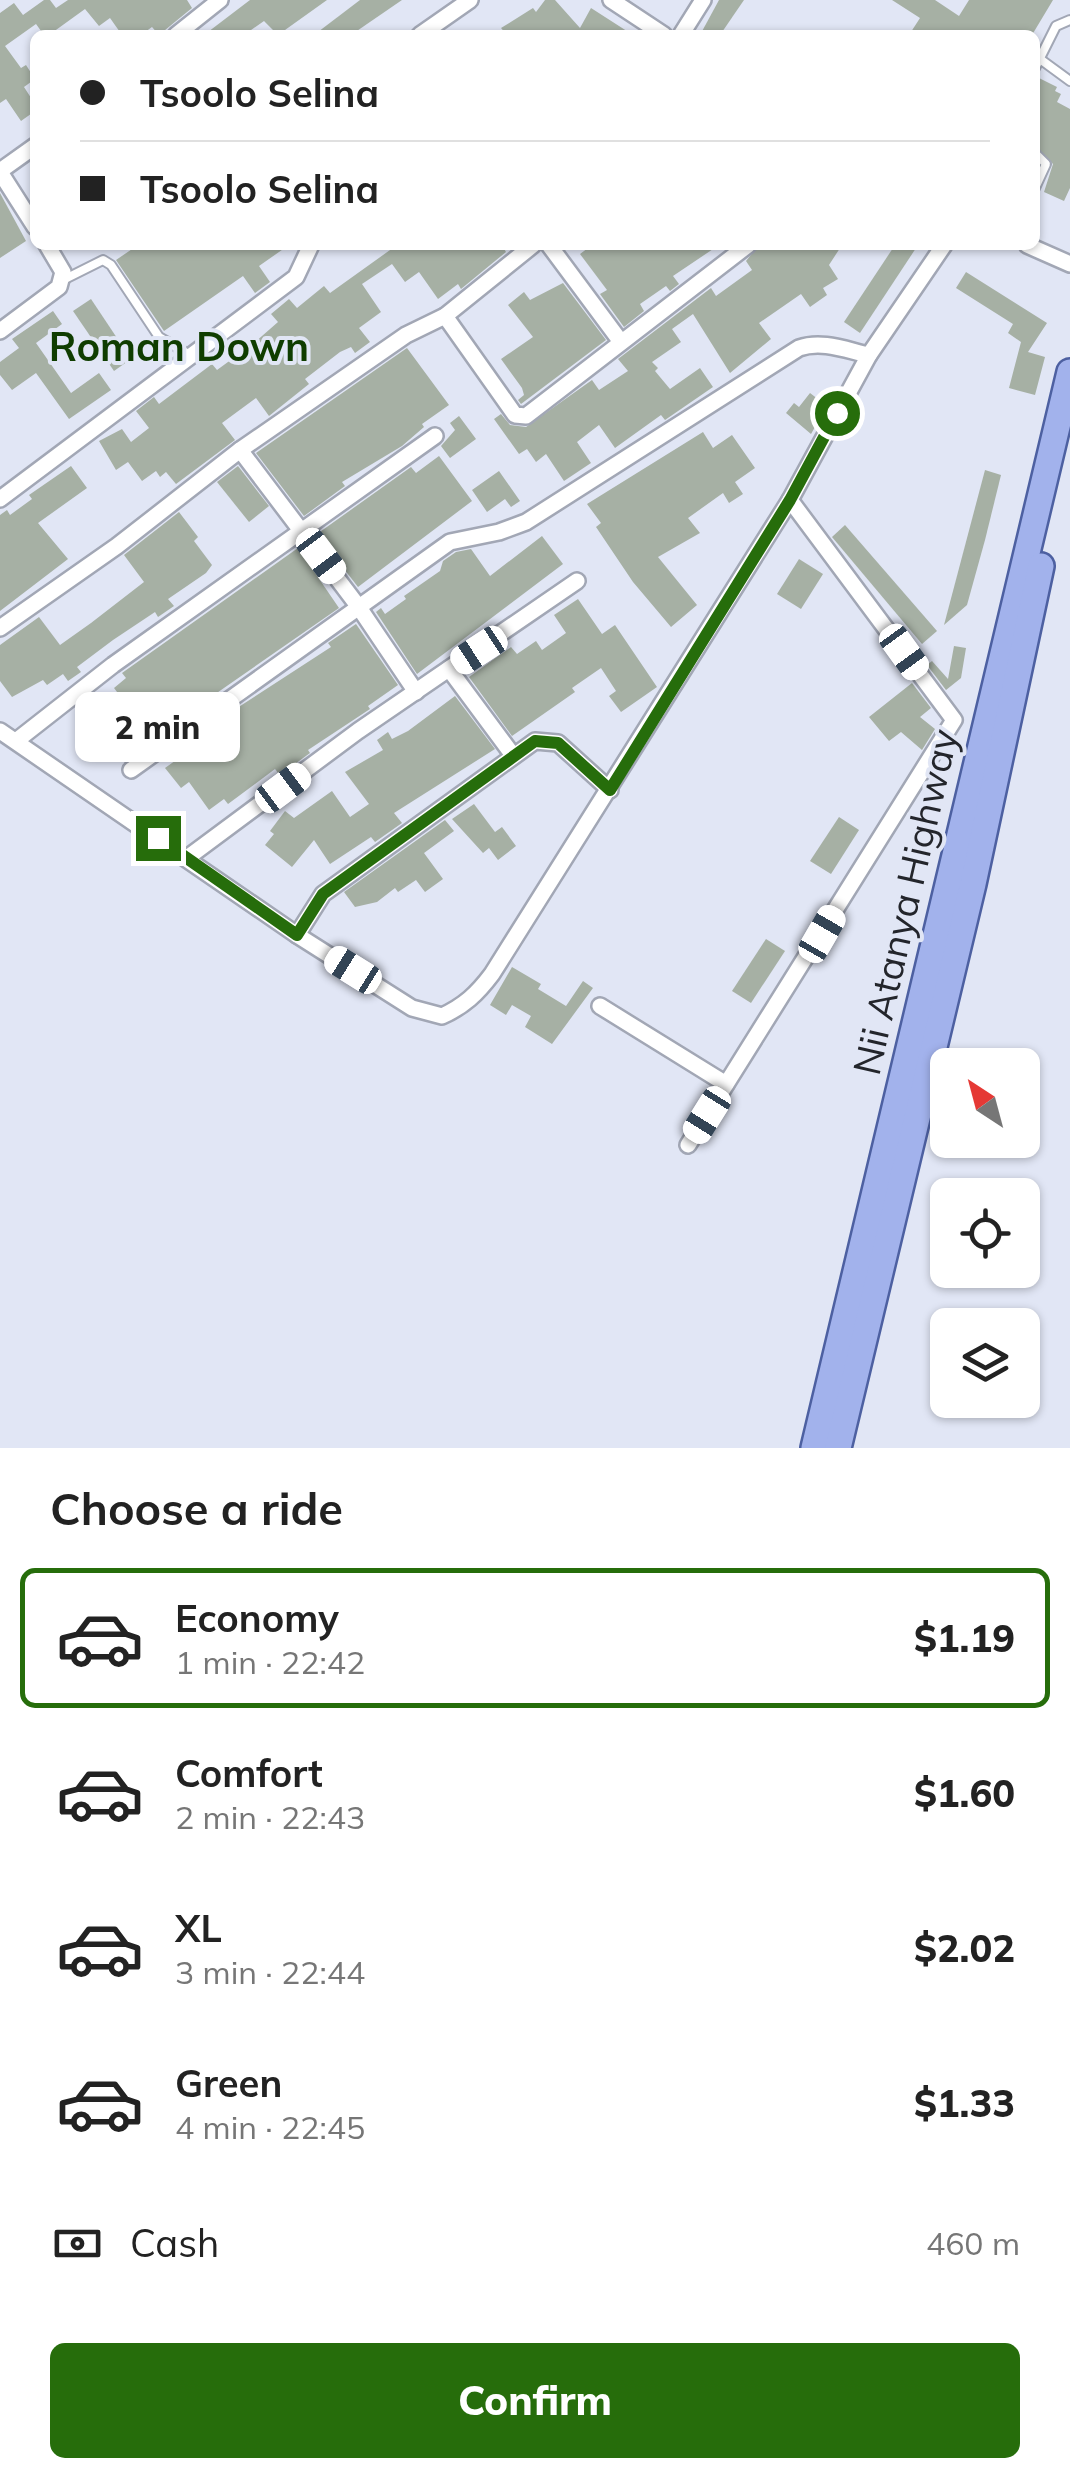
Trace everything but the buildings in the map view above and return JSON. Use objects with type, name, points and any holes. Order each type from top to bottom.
[{"type":"main road","name":"Nii Atanya Highway","points":[[814,1448],[1070,372]]},
{"type":"main road","points":[[838,1448],[973,884],[1070,429]]},
{"type":"street","points":[[182,30],[220,0]]},
{"type":"street","points":[[427,30],[470,0]]},
{"type":"street","points":[[611,0],[650,30]]},
{"type":"street","points":[[684,30],[704,0]]},
{"type":"street","points":[[30,150],[0,171],[30,219]]},
{"type":"street","points":[[0,331],[54,294],[62,280],[58,261],[50,250]]},
{"type":"street","points":[[0,499],[296,276],[309,250]]},
{"type":"street","points":[[0,628],[117,546],[240,450],[406,334],[445,316],[528,250]]},
{"type":"street","points":[[553,250],[621,342]]},
{"type":"street","points":[[445,316],[520,418],[741,250]]},
{"type":"street","points":[[0,731],[297,935],[412,1008],[442,1016],[449,1013],[476,996],[492,974],[790,500],[869,355],[941,250]]},
{"type":"street","points":[[1039,250],[1070,264]]},
{"type":"street","points":[[131,770],[450,542],[526,522],[799,348],[828,345],[869,355]]},
{"type":"street","points":[[16,742],[113,666],[435,436]]},
{"type":"street","points":[[240,450],[358,606],[416,692]]},
{"type":"street","points":[[688,1145],[954,720],[790,500]]},
{"type":"street","points":[[187,858],[577,581]]},
{"type":"street","points":[[449,670],[512,754]]},
{"type":"street","points":[[297,935],[323,894],[535,741],[552,740],[610,790]]},
{"type":"street","points":[[600,1006],[726,1084]]},
{"type":"lane","points":[[1040,58],[1056,26],[1070,20]]},
{"type":"lane","points":[[1040,66],[1070,81]]},
{"type":"lane","points":[[62,280],[103,260],[159,337],[190,355]]},
{"type":"district","name":"Roman Down","points":[[179,347]]},
{"type":"route","points":[[158,838],[297,935],[323,894],[535,741],[558,743],[610,790],[790,500],[837,413]]}]
